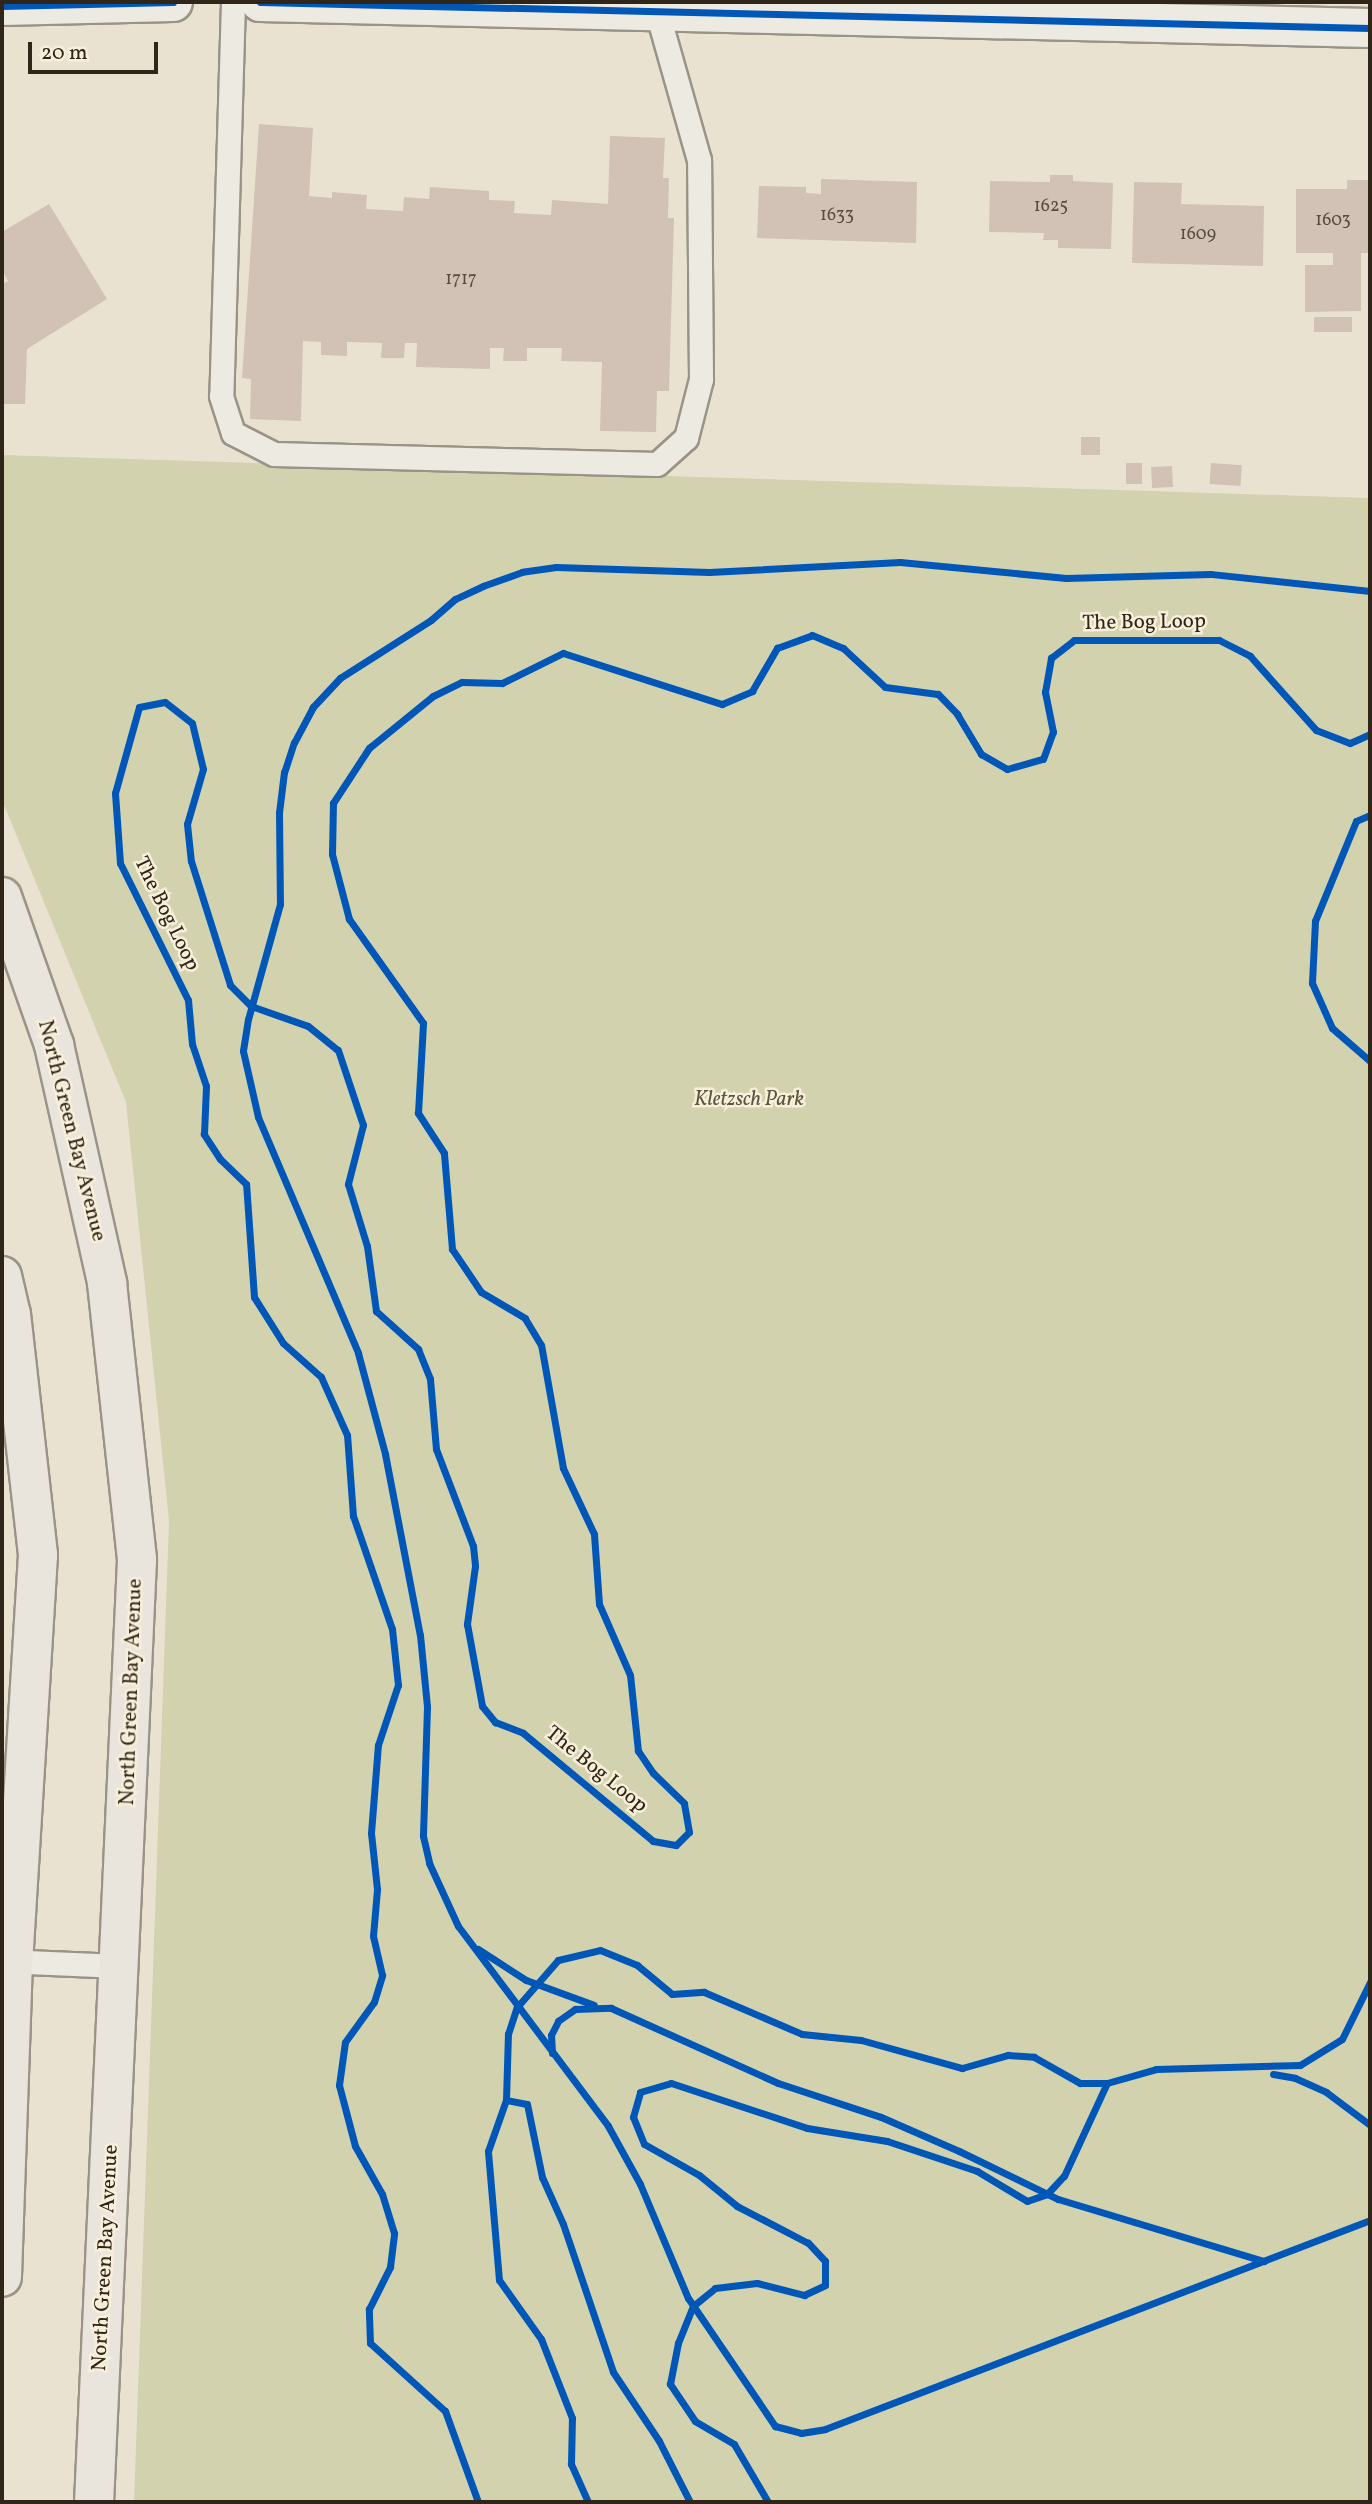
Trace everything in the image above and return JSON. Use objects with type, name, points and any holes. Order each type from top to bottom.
[{"type":"main road","name":"North Green Bay Avenue","points":[[2,897],[54,1045],[109,1297],[137,1560],[94,2502]]},
{"type":"main road","points":[[2,1276],[15,1464],[38,1555],[8,1961],[2,2277]]},
{"type":"street","points":[[2,6],[173,2]]},
{"type":"street","points":[[260,2],[1370,28]]},
{"type":"lane","points":[[233,2],[220,396],[233,433],[274,454],[657,464],[686,438],[701,379],[699,160],[657,12]]},
{"type":"lane","points":[[8,1961],[120,1966]]},
{"type":"green space","name":"Kletzsch Park","points":[[2,455],[1370,498],[1370,2502],[134,2502],[169,1521],[126,1102],[2,800]]},
{"type":"building","points":[[259,124],[313,128],[309,196],[332,198],[332,192],[367,195],[366,209],[403,211],[404,197],[429,199],[430,187],[489,191],[489,200],[515,201],[514,213],[551,215],[552,200],[608,204],[610,136],[665,138],[663,178],[669,178],[668,218],[674,218],[669,391],[657,391],[656,432],[600,431],[602,362],[561,361],[562,348],[527,348],[527,361],[503,361],[504,348],[490,348],[490,369],[416,367],[417,343],[405,343],[404,358],[381,358],[382,343],[347,342],[347,356],[321,355],[321,342],[303,341],[301,421],[250,419],[251,379],[242,378]]},
{"type":"building","points":[[1050,175],[1073,175],[1073,181],[1113,183],[1111,249],[1058,248],[1058,240],[1043,240],[1044,233],[989,232],[990,181],[1050,182]]},
{"type":"building","points":[[821,179],[917,182],[916,243],[757,238],[759,186],[806,187],[806,193],[821,194]]},
{"type":"building","points":[[1347,180],[1370,180],[1370,253],[1361,253],[1361,311],[1305,312],[1305,265],[1333,265],[1333,253],[1296,253],[1296,189],[1347,189]]},
{"type":"building","points":[[1134,182],[1182,183],[1181,204],[1264,206],[1263,266],[1132,263]]},
{"type":"building","points":[[49,204],[107,299],[27,349],[25,404],[2,404],[2,284],[8,281],[2,270],[2,232]]},
{"type":"building","points":[[1314,317],[1352,317],[1352,332],[1314,332]]},
{"type":"building","points":[[1081,437],[1100,437],[1100,455],[1081,455]]},
{"type":"building","points":[[1126,463],[1142,463],[1142,484],[1126,484]]},
{"type":"building","points":[[1211,463],[1242,465],[1240,486],[1210,484]]},
{"type":"building","points":[[1172,466],[1173,487],[1152,488],[1151,467]]},
{"type":"cycle path","points":[[2,6],[173,2]]},
{"type":"cycle path","points":[[260,2],[1370,28]]},
{"type":"cycle path","points":[[1370,591],[1210,574],[1066,578],[900,562],[709,572],[556,567],[522,572],[483,586],[455,599],[431,620],[340,678],[313,707],[294,742],[284,772],[279,813],[280,904],[248,1019],[243,1051],[258,1117],[358,1353],[385,1454],[420,1635],[427,1707],[423,1836],[429,1863],[458,1926],[608,2126],[640,2184],[688,2298],[775,2426],[801,2433],[825,2429],[1370,2220]]},
{"type":"cycle path","name":"The Bog Loop","points":[[478,2502],[445,2411],[370,2343],[369,2309],[390,2267],[394,2233],[382,2194],[355,2146],[339,2085],[345,2042],[374,2002],[382,1975],[373,1936],[377,1889],[371,1833],[378,1745],[398,1685],[392,1629],[353,1516],[347,1435],[321,1377],[283,1343],[254,1297],[246,1184],[220,1159],[204,1134],[206,1086],[192,1044],[188,1000],[120,863],[115,793],[139,707],[165,702],[192,723],[203,769],[187,824],[191,861],[230,985],[251,1006],[308,1026],[338,1050],[363,1125],[348,1184],[367,1246],[376,1311],[418,1349],[430,1379],[436,1449],[473,1546],[475,1566],[467,1624],[482,1706],[495,1722],[523,1733],[653,1841],[676,1845],[689,1832],[684,1803],[653,1773],[638,1751],[630,1675],[599,1604],[594,1534],[563,1468],[541,1345],[525,1318],[481,1292],[452,1249],[444,1153],[418,1113],[423,1023],[349,919],[332,854],[333,803],[369,748],[433,696],[462,682],[502,683],[563,653],[722,704],[752,691],[777,648],[812,635],[843,648],[885,687],[938,694],[957,714],[981,754],[1007,769],[1043,759],[1053,732],[1045,692],[1051,658],[1074,640],[1219,640],[1250,656],[1316,730],[1350,743],[1370,734]]},
{"type":"cycle path","points":[[1370,815],[1356,821],[1315,921],[1312,983],[1332,1028],[1370,1061]]},
{"type":"cycle path","points":[[478,1949],[526,1980],[594,2005]]},
{"type":"cycle path","points":[[506,2100],[508,2034],[517,2007],[558,1960],[600,1950],[637,1965],[672,1994],[704,1992],[802,2034],[861,2040],[962,2068],[1008,2055],[1034,2057],[1080,2083],[1107,2083]]},
{"type":"cycle path","points":[[768,2502],[734,2444],[695,2421],[670,2384],[678,2343],[693,2306],[715,2288],[757,2283],[804,2295],[825,2285],[825,2261],[808,2243],[737,2206],[699,2175],[644,2144],[633,2117],[640,2092],[671,2083],[807,2128],[887,2141],[977,2171],[1027,2201],[1047,2194],[1064,2176],[1107,2083],[1156,2069],[1300,2065],[1342,2039],[1370,1982]]},
{"type":"cycle path","points":[[552,2053],[551,2035],[558,2021],[575,2009],[611,2008],[778,2083],[881,2117],[1058,2199],[1264,2261]]},
{"type":"cycle path","points":[[1273,2074],[1295,2078],[1326,2092],[1370,2125]]},
{"type":"cycle path","points":[[588,2502],[571,2464],[572,2418],[541,2339],[499,2280],[488,2151],[506,2100],[527,2104],[542,2177],[563,2224],[613,2372],[659,2441],[690,2502]]}]
